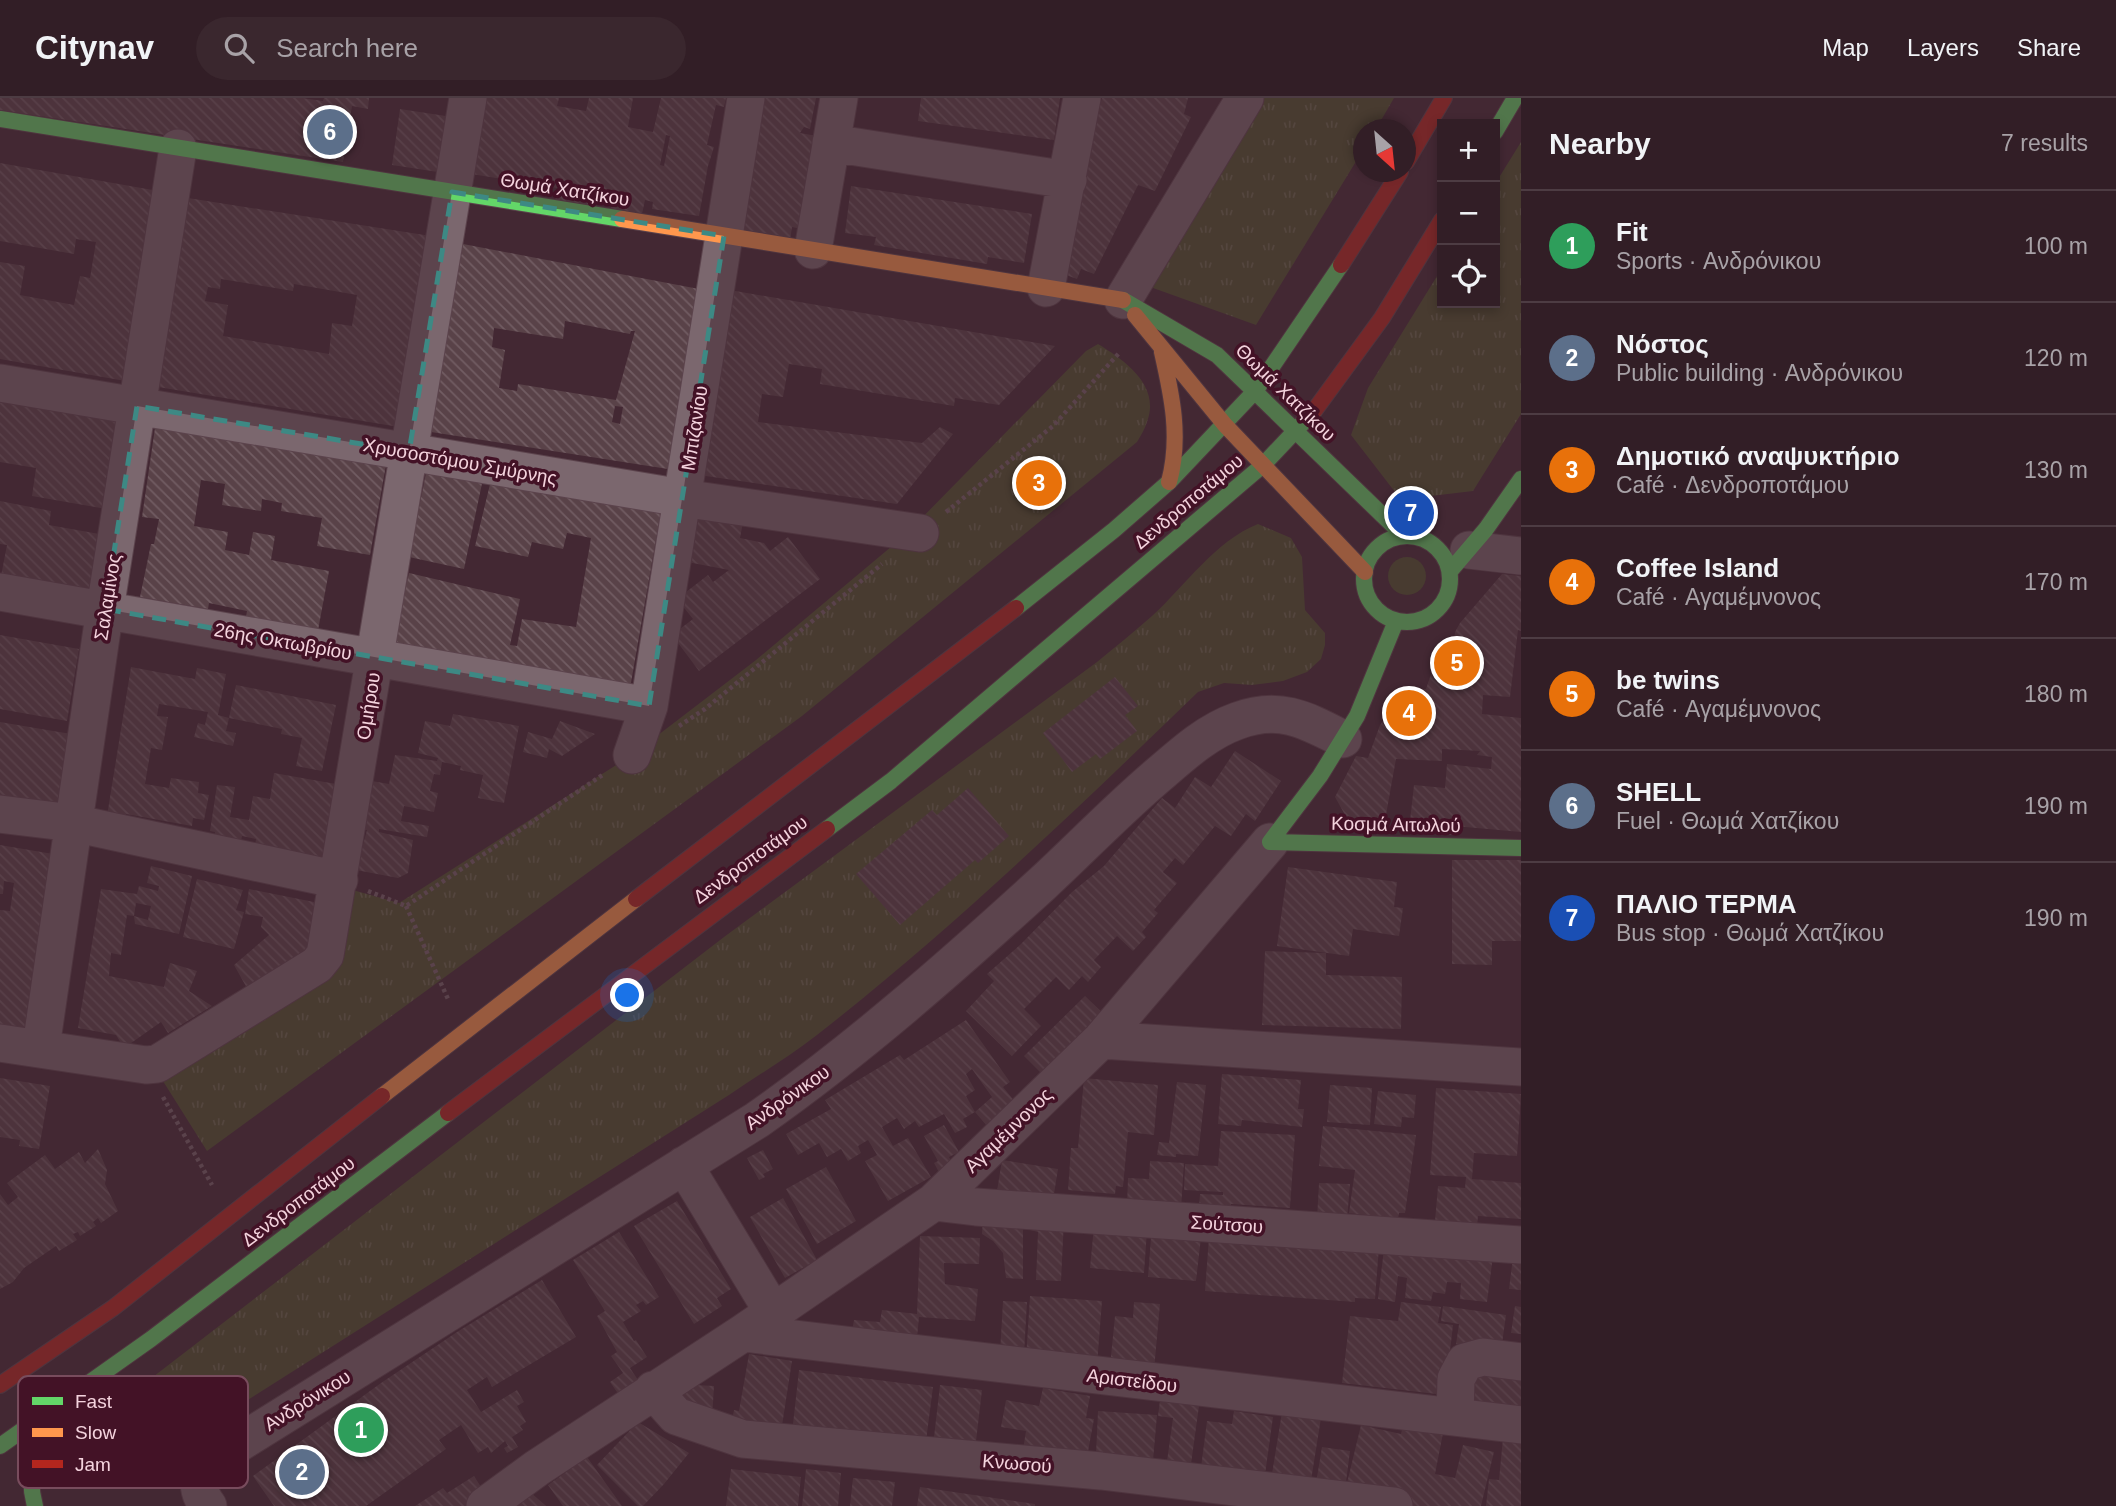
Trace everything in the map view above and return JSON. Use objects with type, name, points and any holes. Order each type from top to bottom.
[{"type":"main road","points":[[1416,144],[1444,98]]},
{"type":"main road","points":[[1500,124],[1515,98]]},
{"type":"main road","name":"Θωμά Χατζίκου","points":[[0,120],[1046,288],[1133,313],[1217,355],[1404,536]]},
{"type":"main road","name":"Δενδροποτάμου","points":[[0,1385],[113,1307],[463,1032],[779,788],[974,642],[1114,530],[1169,482],[1226,425],[1256,390],[1344,261],[1394,182]]},
{"type":"main road","name":"Δενδροποτάμου","points":[[98,1376],[151,1339],[628,976],[891,781],[1264,465],[1298,432],[1380,324],[1437,228]]},
{"type":"main road","points":[[1133,313],[1226,425],[1365,572]]},
{"type":"main road","points":[[1161,346],[1177,429],[1177,452],[1169,482]]},
{"type":"main road","points":[[1460,560],[1427,541],[1404,536],[1381,545],[1372,553],[1365,572],[1366,590],[1372,604],[1383,615],[1396,621],[1411,622],[1425,618],[1438,609],[1446,597],[1460,560],[1521,479]]},
{"type":"main road","name":"Αγαμέμνονος","points":[[1270,842],[1320,776],[1357,716],[1396,621]]},
{"type":"main road","name":"Κοσμά Αιτωλού","points":[[1270,842],[1521,848]]},
{"type":"main road","name":"Δενδροποτάμου","points":[[0,1446],[18,1433]]},
{"type":"main road","points":[[31,1488],[35,1506]]},
{"type":"street","name":"Ομήρου","points":[[146,1065],[163,1062],[322,960],[327,949],[468,98]]},
{"type":"street","name":"Μπιζανίου","points":[[632,755],[649,705],[746,98]]},
{"type":"street","points":[[813,250],[839,98]]},
{"type":"street","points":[[1046,288],[1082,98]]},
{"type":"street","points":[[1133,313],[1245,98]]},
{"type":"street","points":[[831,143],[1068,180]]},
{"type":"street","name":"Σαλαμίνος","points":[[41,1047],[105,609],[178,148]]},
{"type":"street","name":"Χρυσοστόμου Σμύρνης","points":[[0,383],[682,498],[920,533]]},
{"type":"street","points":[[1460,560],[1521,555]]},
{"type":"street","name":"26ης Οκτωβρίου","points":[[0,592],[649,705]]},
{"type":"street","name":"Ανδρόνικου","points":[[248,1437],[757,1120],[850,1051],[1043,883],[1144,787],[1203,738],[1240,720],[1278,713],[1307,720],[1343,739]]},
{"type":"street","points":[[0,814],[73,822],[339,880]]},
{"type":"street","name":"Αγαμέμνονος","points":[[485,1506],[934,1202],[1101,1040],[1270,842]]},
{"type":"street","points":[[1101,1040],[1521,1067]]},
{"type":"street","points":[[0,1043],[41,1047],[146,1065]]},
{"type":"street","points":[[684,1166],[773,1312]]},
{"type":"street","name":"Σούτσου","points":[[934,1202],[1521,1245]]},
{"type":"street","name":"Αριστείδου","points":[[743,1333],[1521,1425]]},
{"type":"street","points":[[1455,1418],[1456,1379],[1465,1362],[1483,1357],[1521,1362]]},
{"type":"street","name":"Κνωσού","points":[[653,1390],[676,1416],[743,1439],[1101,1471],[1394,1506]]},
{"type":"path","points":[[406,906],[705,709],[1053,426],[1133,313]]},
{"type":"path","points":[[339,880],[406,906],[463,1032]]},
{"type":"path","points":[[146,1065],[229,1216]]},
{"type":"highlighted area","points":[[452,192],[724,236],[649,706],[105,609],[137,406],[409,452]]},
{"type":"green space","points":[[1262,98],[1394,98],[1382,119],[1353,119],[1353,166],[1256,325],[1142,284]]},
{"type":"green space","points":[[1521,142],[1521,414],[1473,491],[1431,496],[1395,492],[1351,435],[1368,388],[1437,276],[1437,308],[1500,308],[1500,176]]},
{"type":"green space","points":[[1098,344],[1129,366],[1145,385],[1150,409],[1146,425],[1137,442],[802,716],[207,1151],[156,1070],[327,964],[342,887],[399,903],[632,755],[756,660],[904,536],[1086,351]]},
{"type":"green space","points":[[1258,524],[1291,538],[1302,557],[1305,610],[1325,633],[1321,659],[1307,672],[1283,681],[1252,685],[1224,683],[1198,692],[964,912],[806,1043],[729,1095],[248,1400],[248,1376],[154,1376],[724,937],[1097,662],[1152,616],[1214,553],[1242,532]]},
{"type":"green space","points":[[1407,557],[1421,562],[1426,576],[1421,590],[1407,595],[1393,590],[1388,576],[1393,562]]},
{"type":"building","points":[[0,98],[302,98],[323,101],[324,98],[369,98],[368,109],[352,106],[343,162],[0,110]]},
{"type":"building","points":[[480,98],[559,98],[557,106],[586,111],[589,98],[633,98],[628,127],[653,132],[661,98],[726,98],[724,107],[716,105],[707,145],[714,147],[699,216],[652,209],[653,202],[645,200],[642,214],[611,208],[613,197],[598,194],[596,208],[555,202],[557,188],[465,173]],"holes":[[[666,135],[670,136],[664,166],[660,165]]]},
{"type":"building","points":[[765,98],[816,98],[810,129],[804,127],[800,133],[828,138],[812,231],[792,227],[790,241],[740,232]]},
{"type":"building","points":[[921,98],[1060,98],[1054,140],[918,121]]},
{"type":"building","points":[[1102,98],[1188,98],[1184,114],[1191,117],[1155,191],[1138,185],[1094,274],[1081,269],[1077,279],[1066,275],[1057,260]]},
{"type":"building","points":[[400,109],[459,118],[451,174],[392,165]]},
{"type":"building","points":[[0,163],[164,192],[131,382],[0,359],[0,262],[25,266],[20,295],[74,305],[80,276],[90,278],[96,242],[76,239],[74,254],[0,241]]},
{"type":"building","points":[[851,186],[1032,214],[1024,263],[988,257],[987,264],[874,245],[876,237],[845,233]]},
{"type":"building","points":[[188,198],[431,236],[399,427],[158,387]],"holes":[[[221,279],[293,291],[294,284],[357,295],[352,326],[332,323],[329,354],[223,336],[228,305],[205,301],[208,287],[220,289]]]},
{"type":"building","points":[[463,244],[699,289],[668,469],[431,432]],"holes":[[[565,321],[630,334],[635,331],[616,400],[518,384],[517,391],[499,388],[505,350],[492,347],[494,328],[563,339]],[[615,406],[623,407],[620,424],[612,422]]]},
{"type":"building","points":[[724,289],[1055,346],[999,405],[955,398],[954,406],[820,384],[822,369],[789,364],[783,397],[762,394],[758,422],[922,443],[940,427],[953,434],[897,504],[692,474]]},
{"type":"building","points":[[0,402],[127,423],[112,510],[32,496],[36,468],[0,462]]},
{"type":"building","points":[[155,428],[386,465],[370,555],[317,546],[322,518],[281,511],[282,503],[262,499],[261,511],[222,505],[225,484],[201,480],[194,526],[228,532],[225,550],[249,555],[253,532],[275,536],[271,560],[329,571],[316,641],[244,628],[247,611],[209,603],[208,609],[140,597],[159,519],[142,517]]},
{"type":"building","points":[[428,463],[484,474],[464,569],[409,557]]},
{"type":"building","points":[[493,472],[661,511],[629,694],[391,649],[409,573],[520,599],[510,645],[517,646],[522,619],[576,627],[591,538],[567,533],[563,549],[532,542],[528,557],[475,546]]},
{"type":"building","points":[[0,501],[51,511],[49,525],[105,535],[92,603],[1,576],[7,545],[0,544]]},
{"type":"building","points":[[690,514],[743,522],[740,538],[764,543],[770,551],[788,537],[820,579],[699,671],[672,635],[693,619],[677,599],[708,575],[713,582],[729,570],[682,561]]},
{"type":"building","points":[[1502,574],[1521,576],[1521,631],[1518,630],[1510,697],[1483,695],[1482,714],[1521,718],[1521,832],[1454,826],[1453,835],[1409,830],[1414,785],[1445,788],[1447,764],[1491,769],[1492,757],[1477,755],[1480,751],[1442,749],[1442,761],[1396,759],[1384,826],[1349,822],[1335,797],[1356,756],[1368,758],[1380,725],[1405,688],[1426,689],[1435,662],[1453,651],[1455,632],[1460,623]]},
{"type":"building","points":[[0,635],[79,649],[67,721],[0,709]]},
{"type":"building","points":[[131,667],[195,679],[197,668],[226,674],[218,715],[229,718],[226,731],[236,733],[233,746],[194,737],[198,723],[205,725],[208,712],[159,704],[157,716],[168,717],[162,750],[151,748],[145,784],[169,788],[171,778],[199,782],[198,793],[209,795],[204,820],[193,818],[192,826],[126,814],[125,819],[107,816]]},
{"type":"building","points":[[1115,677],[1138,706],[1125,715],[1137,731],[1100,759],[1096,754],[1072,772],[1043,733]]},
{"type":"building","points":[[236,685],[336,705],[322,771],[296,766],[302,738],[281,734],[282,729],[229,718]]},
{"type":"building","points":[[453,714],[519,726],[504,803],[478,798],[483,775],[460,770],[461,766],[442,762],[440,775],[434,774],[430,791],[438,793],[434,812],[404,806],[401,821],[429,826],[427,837],[379,829],[379,832],[413,840],[408,873],[398,878],[356,870],[367,830],[359,829],[366,780],[389,784],[395,755],[437,761],[438,758],[418,753],[425,721],[450,726]]},
{"type":"building","points":[[560,721],[595,734],[562,756],[549,749],[547,758],[523,752],[528,732],[552,739]]},
{"type":"building","points":[[0,722],[71,734],[57,813],[0,803]]},
{"type":"building","points":[[1235,751],[1281,781],[1255,821],[1246,814],[1231,836],[1215,826],[1183,865],[1175,858],[1163,872],[1177,883],[1154,910],[1158,913],[1142,932],[1146,937],[1133,951],[1117,936],[1094,960],[1101,967],[1088,982],[1082,976],[1069,990],[1056,977],[1024,1009],[1041,1026],[1012,1056],[966,1011],[994,981],[987,974],[1072,892],[1104,866],[1162,798],[1175,808],[1195,777],[1211,787]]},
{"type":"building","points":[[274,773],[336,784],[322,865],[254,853],[256,839],[242,836],[239,853],[213,849],[215,832],[210,831],[217,785],[235,787],[230,817],[249,820],[253,796],[270,799]]},
{"type":"building","points":[[968,788],[1009,836],[978,863],[975,860],[900,925],[856,874],[932,810],[937,815]]},
{"type":"building","points":[[0,845],[59,855],[30,1036],[0,1032],[0,910],[10,911],[14,883],[4,881],[3,894],[0,894]]},
{"type":"building","points":[[1452,860],[1521,860],[1521,941],[1492,941],[1492,965],[1452,964]]},
{"type":"building","points":[[151,866],[192,876],[179,934],[135,924],[134,916],[127,915],[121,955],[111,953],[109,976],[164,987],[170,963],[197,971],[189,991],[212,1006],[168,1033],[161,1022],[124,1048],[116,1035],[78,1028],[101,889],[137,894],[139,886],[158,891],[159,886],[147,883]],"holes":[[[136,903],[151,906],[148,920],[134,916]]]},
{"type":"building","points":[[1288,867],[1397,882],[1394,907],[1403,908],[1399,936],[1353,929],[1349,956],[1277,946]]},
{"type":"building","points":[[197,879],[243,890],[236,910],[244,912],[234,949],[183,937]]},
{"type":"building","points":[[249,889],[329,905],[320,949],[248,990],[234,965],[269,935],[261,927],[263,917],[245,914]]},
{"type":"building","points":[[1265,951],[1326,953],[1326,975],[1402,977],[1401,1029],[1262,1025]]},
{"type":"building","points":[[1085,996],[1109,1019],[1042,1074],[1024,1056]]},
{"type":"building","points":[[966,1020],[1010,1082],[1003,1087],[1016,1103],[988,1127],[975,1112],[963,1119],[967,1127],[955,1133],[944,1114],[919,1127],[915,1121],[904,1129],[897,1118],[882,1127],[893,1146],[908,1138],[931,1177],[888,1201],[865,1161],[877,1155],[868,1140],[858,1146],[861,1153],[848,1161],[841,1149],[827,1157],[819,1143],[798,1155],[786,1134],[831,1109],[825,1100],[900,1055],[904,1060]],"holes":[[[972,1069],[992,1097],[975,1112],[966,1096],[975,1090],[966,1074]]]},
{"type":"building","points":[[1222,1074],[1301,1080],[1298,1109],[1304,1109],[1302,1127],[1242,1120],[1241,1126],[1218,1124]]},
{"type":"building","points":[[0,1078],[50,1086],[39,1149],[19,1146],[20,1140],[0,1137]]},
{"type":"building","points":[[1084,1078],[1158,1085],[1154,1135],[1128,1132],[1123,1187],[1116,1186],[1115,1194],[1068,1190],[1071,1148],[1078,1148]]},
{"type":"building","points":[[1177,1082],[1206,1085],[1198,1156],[1157,1155],[1159,1142],[1169,1143]]},
{"type":"building","points":[[1330,1085],[1372,1088],[1370,1125],[1327,1122]]},
{"type":"building","points":[[1436,1088],[1521,1094],[1517,1156],[1474,1153],[1472,1179],[1521,1183],[1521,1219],[1478,1216],[1476,1237],[1434,1233],[1438,1186],[1465,1188],[1466,1177],[1430,1175]]},
{"type":"building","points":[[1378,1091],[1416,1095],[1414,1118],[1402,1117],[1401,1127],[1374,1124]]},
{"type":"building","points":[[944,1125],[959,1152],[949,1157],[955,1168],[941,1176],[934,1163],[938,1161],[924,1136]]},
{"type":"building","points":[[1323,1126],[1416,1135],[1405,1213],[1399,1213],[1398,1219],[1349,1213],[1355,1170],[1319,1166]]},
{"type":"building","points":[[1221,1131],[1295,1135],[1290,1208],[1231,1204],[1231,1208],[1199,1206],[1200,1194],[1223,1195],[1223,1192],[1184,1190],[1185,1164],[1218,1166]]},
{"type":"building","points":[[98,1149],[107,1170],[105,1184],[118,1211],[101,1223],[98,1218],[93,1222],[96,1226],[80,1236],[78,1232],[73,1234],[77,1240],[59,1251],[56,1246],[24,1268],[13,1282],[0,1289],[0,1194],[8,1205],[18,1197],[7,1183],[45,1155],[55,1169],[79,1152],[85,1163]]},
{"type":"building","points":[[763,1150],[773,1169],[763,1174],[765,1177],[759,1180],[747,1158]]},
{"type":"building","points":[[1002,1160],[1058,1169],[1053,1200],[997,1191]]},
{"type":"building","points":[[1150,1161],[1184,1163],[1181,1209],[1127,1206],[1128,1178],[1149,1179]]},
{"type":"building","points":[[826,1167],[856,1221],[817,1244],[786,1189]]},
{"type":"building","points":[[1319,1183],[1350,1184],[1347,1220],[1317,1219]]},
{"type":"building","points":[[783,1198],[817,1260],[785,1278],[750,1217]]},
{"type":"building","points":[[677,1201],[731,1289],[717,1298],[722,1306],[694,1324],[634,1226]]},
{"type":"building","points":[[983,1215],[1064,1220],[1061,1281],[1036,1280],[1038,1232],[1023,1228],[1023,1279],[1006,1278],[1003,1253],[993,1241],[982,1234]]},
{"type":"building","points":[[1152,1224],[1202,1229],[1196,1281],[1148,1277]]},
{"type":"building","points":[[1094,1226],[1147,1231],[1144,1273],[1090,1268]]},
{"type":"building","points":[[619,1232],[659,1297],[646,1305],[643,1301],[636,1305],[641,1311],[623,1322],[647,1357],[630,1368],[646,1392],[626,1405],[610,1382],[623,1373],[611,1356],[617,1352],[597,1316],[605,1311],[573,1260]]},
{"type":"building","points":[[920,1236],[980,1238],[979,1264],[944,1263],[945,1284],[978,1289],[975,1321],[919,1317],[917,1338],[851,1337],[854,1320],[880,1322],[882,1310],[917,1314]]},
{"type":"building","points":[[1209,1237],[1379,1247],[1375,1299],[1355,1298],[1355,1302],[1205,1291]]},
{"type":"building","points":[[1384,1249],[1493,1256],[1487,1302],[1460,1299],[1461,1283],[1447,1282],[1445,1294],[1433,1292],[1431,1301],[1405,1298],[1407,1278],[1398,1276],[1395,1302],[1378,1299]]},
{"type":"building","points":[[1513,1257],[1521,1258],[1521,1290],[1509,1289]]},
{"type":"building","points":[[542,1280],[576,1337],[492,1387],[487,1377],[467,1390],[481,1412],[517,1390],[524,1402],[517,1406],[526,1422],[520,1426],[523,1430],[512,1437],[518,1447],[507,1453],[504,1448],[508,1446],[505,1441],[491,1453],[488,1447],[478,1453],[461,1425],[439,1440],[446,1449],[366,1506],[274,1506],[253,1476],[381,1383]]},
{"type":"building","points":[[1030,1296],[1102,1301],[1097,1365],[1026,1359]]},
{"type":"building","points":[[1003,1301],[1027,1302],[1024,1354],[1000,1353]]},
{"type":"building","points":[[1134,1302],[1160,1304],[1154,1370],[1110,1366],[1115,1316],[1133,1318]]},
{"type":"building","points":[[1401,1302],[1441,1307],[1438,1323],[1453,1325],[1445,1395],[1342,1383],[1350,1316],[1398,1321]]},
{"type":"building","points":[[1443,1306],[1506,1315],[1501,1351],[1456,1344],[1459,1324],[1441,1321]]},
{"type":"building","points":[[1515,1306],[1521,1307],[1521,1334],[1511,1333]]},
{"type":"building","points":[[749,1354],[792,1361],[779,1445],[729,1436],[734,1410],[739,1411]]},
{"type":"building","points":[[1477,1367],[1521,1368],[1521,1423],[1461,1407]]},
{"type":"building","points":[[799,1370],[933,1387],[926,1441],[791,1442]]},
{"type":"building","points":[[677,1384],[714,1386],[711,1436],[680,1427]]},
{"type":"building","points":[[940,1385],[982,1390],[973,1467],[931,1463]]},
{"type":"building","points":[[1043,1388],[1090,1396],[1086,1418],[1094,1419],[1083,1479],[1020,1468],[1026,1431],[1001,1427],[1006,1400],[1039,1406]]},
{"type":"building","points":[[1160,1400],[1199,1406],[1187,1493],[1163,1490],[1173,1418],[1158,1416]]},
{"type":"building","points":[[1098,1411],[1157,1415],[1152,1472],[1095,1475]]},
{"type":"building","points":[[1234,1411],[1273,1417],[1262,1496],[1200,1475],[1207,1421],[1232,1424]]},
{"type":"building","points":[[1282,1412],[1321,1418],[1309,1493],[1270,1486]]},
{"type":"building","points":[[1404,1420],[1444,1428],[1435,1474],[1455,1478],[1463,1445],[1494,1452],[1481,1506],[1380,1506],[1347,1483],[1361,1425],[1401,1434]]},
{"type":"building","points":[[638,1422],[689,1453],[643,1506],[638,1506],[597,1465]]},
{"type":"building","points":[[1503,1438],[1521,1439],[1521,1506],[1486,1506],[1489,1479],[1499,1480]]},
{"type":"building","points":[[1322,1447],[1350,1451],[1346,1482],[1315,1489]]},
{"type":"building","points":[[587,1457],[622,1506],[563,1506],[548,1485]]},
{"type":"building","points":[[731,1469],[801,1477],[798,1506],[726,1506]]},
{"type":"building","points":[[806,1469],[841,1473],[838,1506],[802,1506]]},
{"type":"building","points":[[474,1476],[490,1501],[482,1506],[415,1506],[443,1488],[447,1493]]},
{"type":"building","points":[[853,1478],[895,1482],[892,1506],[850,1506]]},
{"type":"building","points":[[521,1484],[546,1506],[502,1506]]},
{"type":"building","points":[[920,1487],[1035,1504],[1035,1506],[917,1506]]},
{"type":"traffic: fast","points":[[1500,124],[1515,98]]},
{"type":"traffic: fast","points":[[0,119],[622,219]]},
{"type":"traffic: fast","points":[[1016,608],[1169,482],[1256,390],[1341,265]]},
{"type":"traffic: fast","points":[[1123,300],[1217,355],[1404,536]]},
{"type":"traffic: fast","points":[[827,829],[891,781],[1263,465],[1314,411]]},
{"type":"traffic: fast","points":[[1451,570],[1486,529],[1521,479]]},
{"type":"traffic: fast","points":[[1407,536],[1431,543],[1443,555],[1450,579],[1443,603],[1431,615],[1407,622],[1383,615],[1371,603],[1364,579],[1371,555],[1383,543],[1407,536]]},
{"type":"traffic: fast","points":[[1270,842],[1320,776],[1357,716],[1396,621]]},
{"type":"traffic: fast","points":[[1270,842],[1521,848]]},
{"type":"traffic: fast","points":[[99,1376],[448,1113]]},
{"type":"traffic: fast","points":[[0,1446],[18,1433]]},
{"type":"traffic: fast","points":[[32,1488],[35,1506]]},
{"type":"traffic: slow","points":[[622,219],[1123,300]]},
{"type":"traffic: slow","points":[[1135,315],[1225,425],[1365,572]]},
{"type":"traffic: slow","points":[[1162,352],[1172,401],[1175,433],[1169,482]]},
{"type":"traffic: slow","points":[[382,1096],[636,899]]},
{"type":"traffic: jam","points":[[1416,145],[1444,98]]},
{"type":"traffic: jam","points":[[1341,265],[1394,182]]},
{"type":"traffic: jam","points":[[1314,411],[1382,318],[1437,228]]},
{"type":"traffic: jam","points":[[636,899],[1016,608]]},
{"type":"traffic: jam","points":[[448,1113],[827,829]]},
{"type":"traffic: jam","points":[[0,1385],[113,1308],[382,1096]]},
{"type":"place","name":"SHELL","points":[[330,132]]},
{"type":"place","name":"Δημοτικό αναψυκτήριο","points":[[1039,483]]},
{"type":"place","name":"ΠΑΛΙΟ ΤΕΡΜΑ","points":[[1411,513]]},
{"type":"place","name":"be twins","points":[[1457,663]]},
{"type":"place","name":"Coffee Island","points":[[1409,713]]},
{"type":"place","name":"Fit","points":[[361,1430]]},
{"type":"place","name":"Νόστος","points":[[302,1472]]}]
